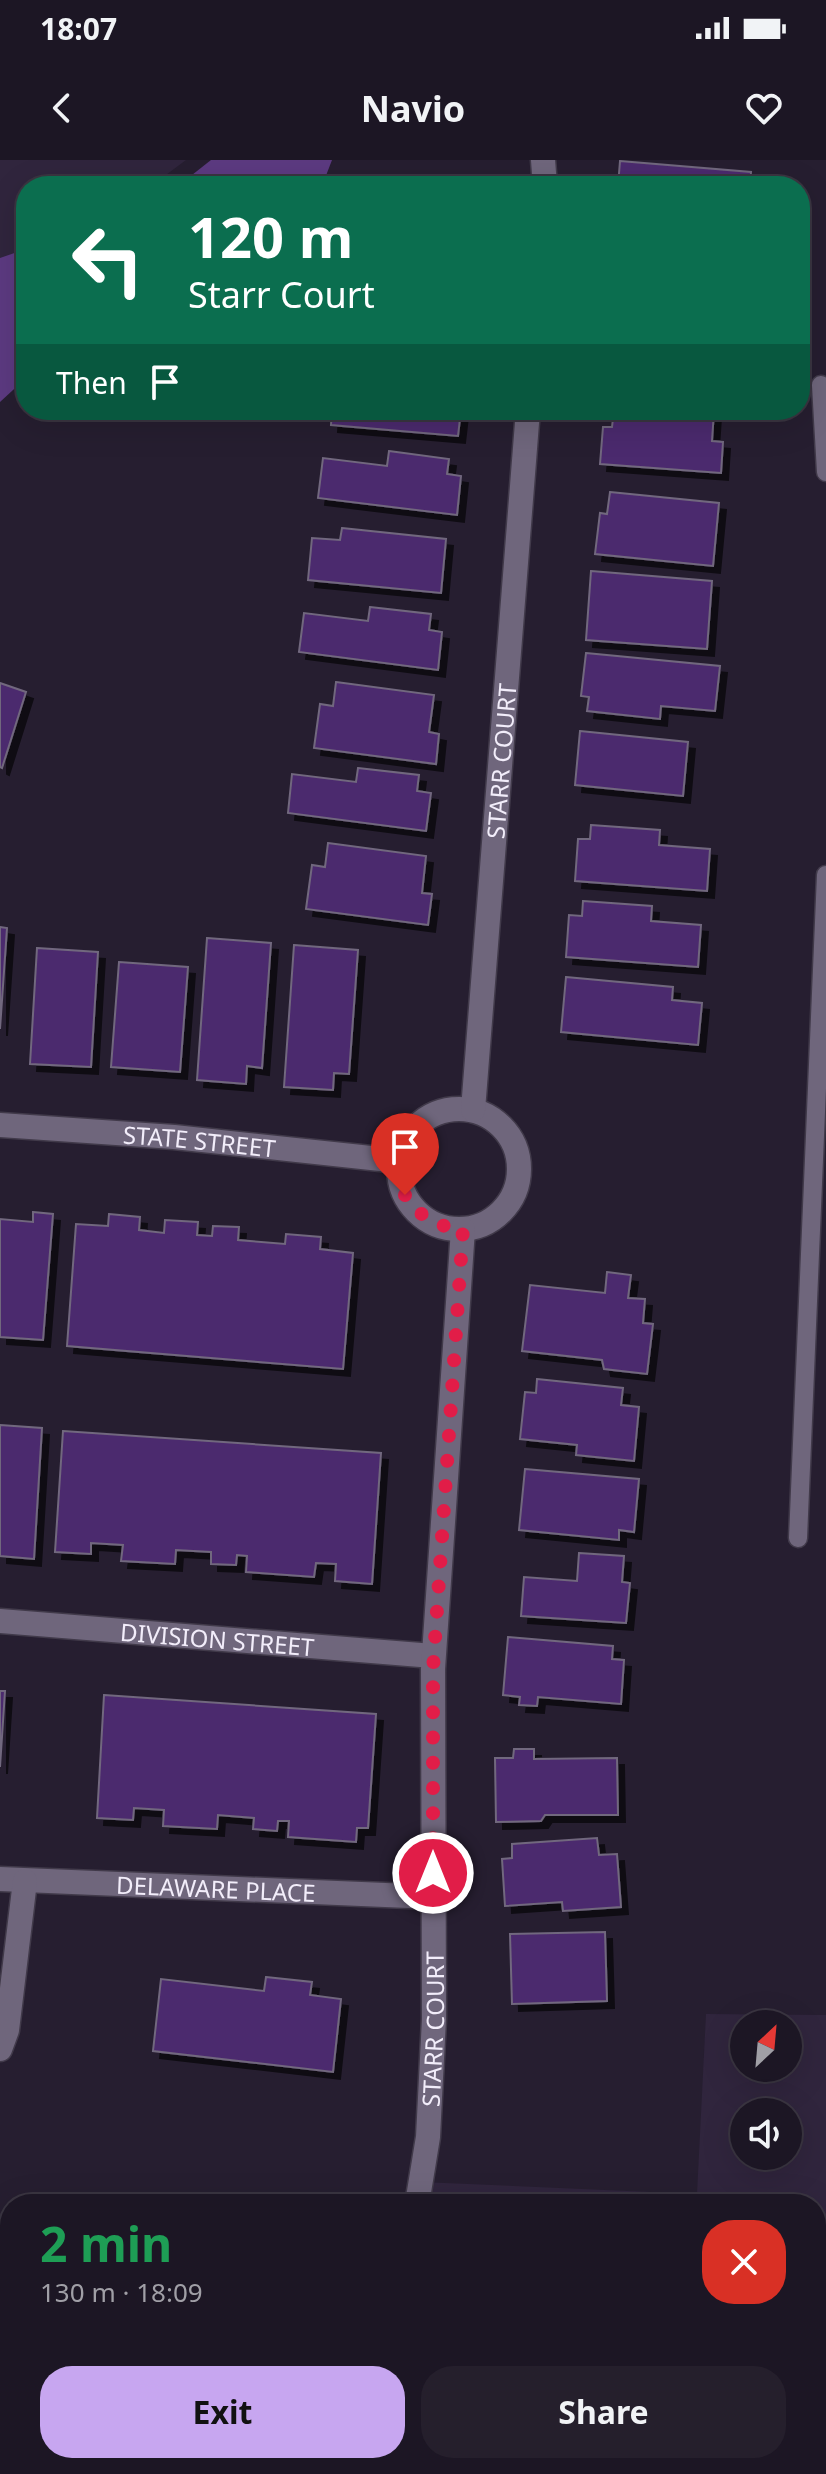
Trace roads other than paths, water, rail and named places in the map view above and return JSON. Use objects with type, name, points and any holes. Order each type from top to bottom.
[{"type":"street","name":"STARR COURT","points":[[473,1110],[527,420]]},
{"type":"street","points":[[453,1109],[473,1110],[502,1127],[512,1141],[519,1174],[511,1198],[495,1217],[463,1229],[437,1224],[415,1210],[399,1179],[399,1161],[411,1133],[433,1114],[453,1109]]},
{"type":"street","name":"STATE STREET","points":[[0,1125],[174,1137],[399,1161]]},
{"type":"street","name":"STARR COURT","points":[[418,2194],[432,2091],[433,1656],[463,1229]]},
{"type":"street","name":"DIVISION STREET","points":[[0,1621],[433,1656]]},
{"type":"street","name":"DELAWARE PLACE","points":[[0,1879],[433,1897]]},
{"type":"street","points":[[0,2049],[7,2030],[25,1881]]},
{"type":"lane","points":[[821,385],[826,472]]},
{"type":"lane","points":[[798,1538],[826,875]]}]
